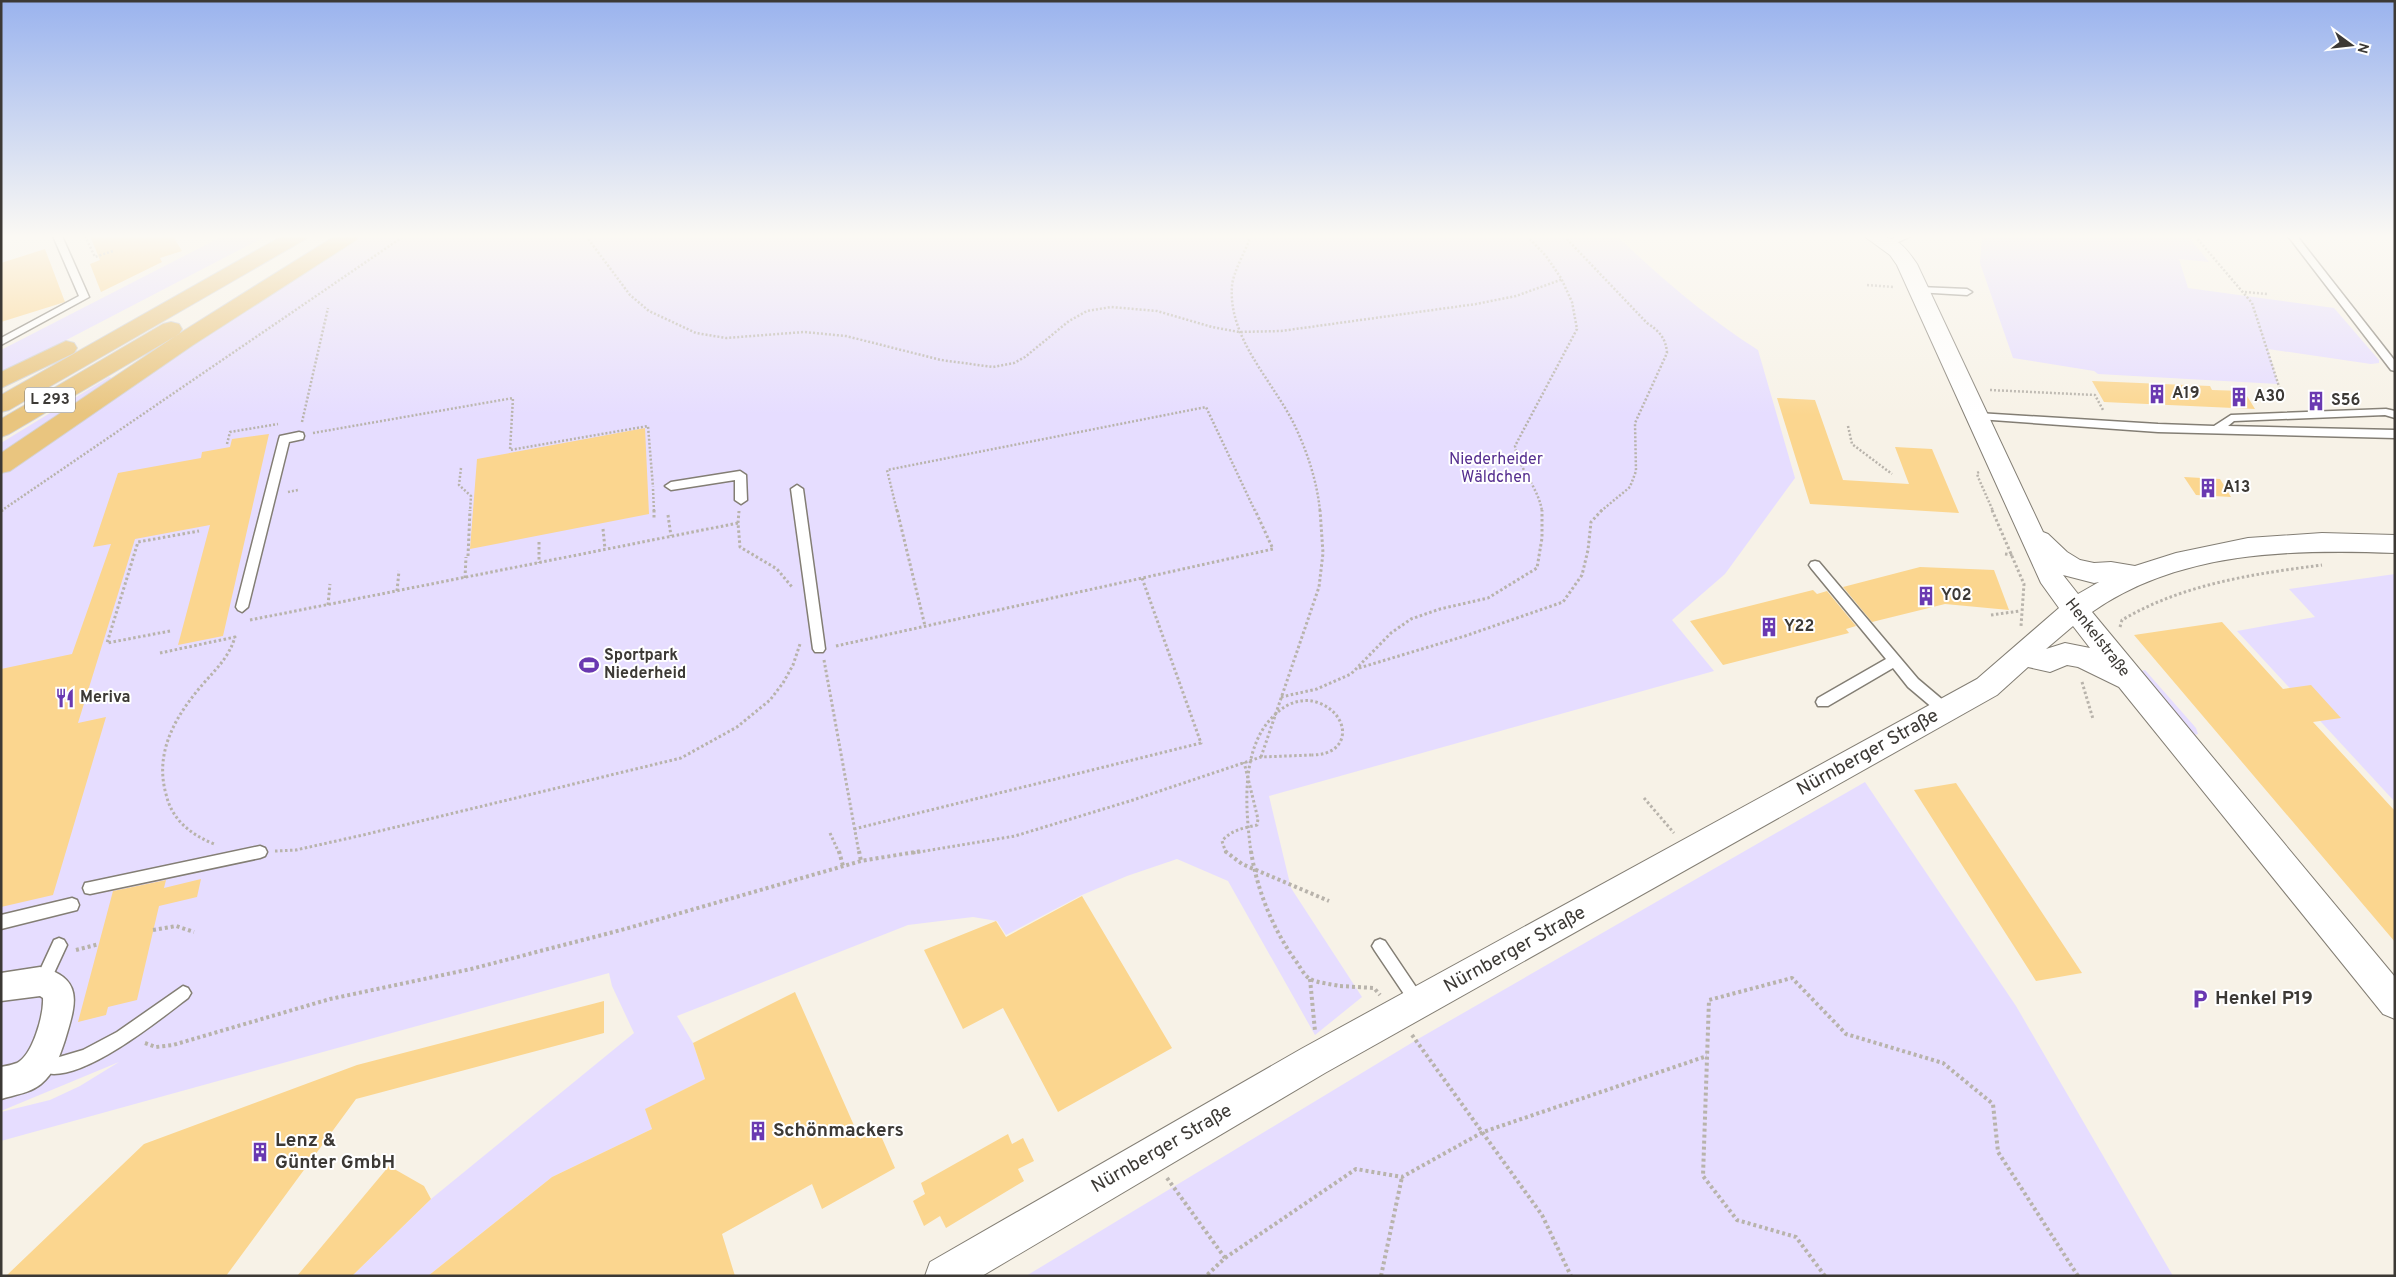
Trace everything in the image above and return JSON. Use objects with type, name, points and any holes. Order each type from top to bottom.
[{"type":"highway","points":[[1,381],[164,296]]},
{"type":"highway","name":"L 293","points":[[1,406],[193,296]]},
{"type":"highway","name":"L 293","points":[[1,429],[228,296]]},
{"type":"highway","points":[[1,465],[185,340],[255,296]]},
{"type":"main road","name":"Henkelstraße","points":[[1922,296],[2054,583],[2130,680],[2395,1003]]},
{"type":"main road","points":[[2031,534],[2043,542],[2058,559],[2072,568],[2094,573],[2111,571],[2138,575]]},
{"type":"main road","name":"Nürnberger Straße","points":[[944,1276],[1314,1061],[1987,687],[2075,611],[2107,589],[2138,575],[2206,555],[2278,544],[2340,541],[2395,544]]},
{"type":"main road","points":[[2024,655],[2050,661],[2065,654],[2084,657],[2130,680]]},
{"type":"street","points":[[1,987],[43,981],[53,986],[57,992],[59,1008],[41,1062],[24,1076],[1,1083]]},
{"type":"lane","points":[[1,342],[84,297],[83,296]]},
{"type":"lane","points":[[2339,296],[2395,368]]},
{"type":"lane","points":[[2216,430],[2231,418],[2386,412],[2395,415]]},
{"type":"lane","points":[[1978,416],[2158,428],[2395,434]]},
{"type":"lane","points":[[242,607],[284,439],[299,436]]},
{"type":"lane","points":[[671,486],[740,475],[741,500]]},
{"type":"lane","points":[[797,489],[821,649]]},
{"type":"lane","points":[[1815,565],[1913,683],[1945,710]]},
{"type":"lane","points":[[1823,702],[1894,661]]},
{"type":"lane","points":[[90,888],[260,852]]},
{"type":"lane","points":[[1,922],[72,906]]},
{"type":"lane","points":[[43,981],[59,944]]},
{"type":"lane","points":[[1380,946],[1408,1010]]},
{"type":"lane","points":[[41,1062],[54,1066],[85,1057],[133,1030],[183,993]]},
{"type":"path","points":[[1,510],[316,296]]},
{"type":"path","points":[[631,296],[649,311],[675,325],[696,333],[726,338],[789,332],[821,333],[846,336],[941,360],[993,367],[1014,363],[1025,357],[1069,321],[1087,311],[1111,307],[1157,311],[1212,327],[1239,332],[1281,331],[1476,304],[1517,296]]},
{"type":"path","points":[[1233,296],[1239,332],[1294,424],[1318,489],[1323,553],[1319,587],[1261,757]]},
{"type":"path","points":[[1281,697],[1317,689],[1351,674],[1358,669],[1392,632],[1412,619],[1440,609],[1488,598],[1537,568],[1542,544],[1544,518],[1535,488],[1517,463],[1515,446],[1577,328],[1576,306],[1571,296]]},
{"type":"path","points":[[1358,669],[1465,636],[1563,602],[1582,575],[1588,550],[1591,522],[1607,504],[1630,487],[1636,471],[1635,423],[1667,353],[1666,340],[1658,331],[1647,324],[1620,296]]},
{"type":"path","points":[[2247,296],[2252,303],[2288,415]]},
{"type":"path","points":[[328,308],[299,436],[513,398],[510,450],[648,426],[654,518]]},
{"type":"path","points":[[1990,390],[2095,395],[2104,410]]},
{"type":"path","points":[[861,861],[821,649],[925,626],[1142,578],[1273,549],[1206,407],[887,470],[925,626]]},
{"type":"path","points":[[227,444],[230,432],[278,424]]},
{"type":"path","points":[[1848,426],[1852,444],[1892,474]]},
{"type":"path","points":[[461,468],[460,485],[471,496],[465,578]]},
{"type":"path","points":[[1977,473],[2024,584],[2025,598],[2020,611],[1991,615]]},
{"type":"path","points":[[653,489],[671,486]]},
{"type":"path","points":[[668,515],[671,536]]},
{"type":"path","points":[[247,621],[738,522],[740,547],[778,569],[794,592]]},
{"type":"path","points":[[603,529],[605,549]]},
{"type":"path","points":[[170,631],[107,643],[138,542],[199,531]]},
{"type":"path","points":[[538,542],[539,562]]},
{"type":"path","points":[[2004,554],[2012,554]]},
{"type":"path","points":[[2120,626],[2122,620],[2139,610],[2188,591],[2274,571],[2323,565]]},
{"type":"path","points":[[397,591],[399,570]]},
{"type":"path","points":[[854,829],[1202,743],[1142,578]]},
{"type":"path","points":[[328,605],[330,584]]},
{"type":"path","points":[[160,653],[235,637],[231,654],[185,706],[171,730],[162,755],[161,779],[171,812],[182,827],[202,840],[217,845]]},
{"type":"path","points":[[260,852],[296,850],[681,758],[716,741],[763,708],[786,680],[796,658],[800,642]]},
{"type":"path","points":[[2079,674],[2093,720]]},
{"type":"path","points":[[133,1030],[146,1044],[156,1047],[173,1045],[330,999],[471,969],[625,929],[861,861],[1015,836],[1133,800],[1244,762],[1261,757],[1312,755],[1332,752],[1338,746],[1342,731],[1339,717],[1331,709],[1314,701],[1292,702],[1280,708],[1259,734],[1251,764],[1246,807],[1256,876],[1268,910],[1289,951],[1310,979],[1315,1042],[1314,1061]]},
{"type":"path","points":[[1244,762],[1258,819],[1257,825],[1233,831],[1225,836],[1222,841],[1226,852],[1242,864],[1329,901]]},
{"type":"path","points":[[1644,798],[1692,851]]},
{"type":"path","points":[[830,833],[841,856],[842,866]]},
{"type":"path","points":[[153,930],[176,926],[194,932]]},
{"type":"path","points":[[1825,1276],[1796,1237],[1737,1220],[1704,1176],[1709,1000],[1792,978],[1846,1034],[1943,1063],[1993,1104],[1998,1152],[2078,1276]]},
{"type":"path","points":[[1310,979],[1340,986],[1374,988],[1408,1010],[1482,1132],[1542,1215],[1571,1276]]},
{"type":"path","points":[[1206,1276],[1225,1258],[1356,1169],[1402,1177],[1482,1132],[1707,1056]]},
{"type":"path","points":[[1381,1276],[1402,1177]]},
{"type":"path","points":[[1172,1187],[1225,1258]]},
{"type":"green space","points":[[107,296],[152,296],[1,374],[1,350]]},
{"type":"green space","name":"Niederheider Wäldchen","points":[[267,296],[1683,296],[1758,350],[1795,478],[1725,574],[1672,620],[1714,671],[1269,796],[1291,888],[1362,997],[1315,1035],[1228,881],[1177,859],[1127,876],[1082,895],[1006,935],[997,921],[973,917],[908,925],[677,1016],[693,1043],[705,1079],[646,1109],[652,1129],[552,1177],[428,1276],[352,1276],[431,1199],[634,1033],[612,986],[609,973],[1,1141],[1,1112],[50,1100],[80,1086],[119,1062],[1,1111],[1,475],[191,344]]},
{"type":"green space","points":[[1991,296],[2243,296],[2334,308],[2379,360],[2379,363],[2371,364],[2268,349],[2278,384],[2098,374],[2094,371],[2013,358]]},
{"type":"green space","points":[[109,377],[112,378],[1,457],[1,443]]},
{"type":"green space","points":[[2395,574],[2395,802],[2237,631],[2315,617],[2289,589]]},
{"type":"green space","points":[[2145,670],[2196,728],[2198,734],[2194,735],[2141,671]]},
{"type":"green space","points":[[1865,782],[2016,1006],[2173,1276],[1026,1276],[1418,1039]]},
{"type":"building","points":[[1,296],[63,296],[65,302],[1,322]]},
{"type":"building","name":"A19","points":[[2092,381],[2210,386],[2212,390],[2244,391],[2255,409],[2104,402]]},
{"type":"building","points":[[1777,398],[1815,400],[1843,480],[1909,484],[1895,447],[1932,449],[1959,513],[1810,504]]},
{"type":"building","points":[[645,428],[649,514],[470,549],[477,459]]},
{"type":"building","points":[[269,434],[223,636],[178,645],[210,525],[135,539],[78,723],[106,717],[53,895],[1,907],[1,669],[72,654],[111,544],[93,547],[118,473],[201,458],[202,452],[230,447],[232,439]]},
{"type":"building","name":"A13","points":[[2184,477],[2220,479],[2231,497],[2196,495]]},
{"type":"building","name":"Y02","points":[[1920,567],[1994,570],[2009,610],[1945,604],[1872,622],[1843,587]]},
{"type":"building","name":"Y22","points":[[1813,590],[1817,594],[1827,591],[1856,626],[1846,629],[1849,633],[1723,665],[1690,621]]},
{"type":"building","points":[[2222,622],[2283,689],[2311,685],[2341,718],[2313,722],[2395,811],[2395,942],[2134,635]]},
{"type":"building","points":[[1956,783],[2082,973],[2036,981],[1914,790]]},
{"type":"building","points":[[201,879],[197,897],[159,906],[137,1000],[108,1007],[106,1015],[78,1022],[113,891],[166,880],[164,888]]},
{"type":"building","points":[[1082,896],[1172,1048],[1058,1112],[1003,1008],[963,1029],[924,950],[996,921],[1006,937]]},
{"type":"building","points":[[795,992],[860,1139],[878,1129],[895,1168],[822,1209],[812,1184],[722,1234],[735,1276],[428,1276],[552,1177],[652,1129],[645,1109],[705,1079],[693,1043]]},
{"type":"building","points":[[604,1001],[604,1033],[356,1099],[226,1276],[6,1276],[144,1144],[357,1065]]},
{"type":"building","points":[[1008,1134],[1012,1144],[1023,1138],[1034,1161],[1018,1169],[1024,1181],[946,1228],[940,1216],[924,1226],[913,1201],[925,1194],[921,1183]]},
{"type":"building","points":[[389,1166],[424,1186],[431,1199],[352,1276],[297,1276]]},
{"type":"place","name":"A19","points":[[2157,394]]},
{"type":"place","name":"A30","points":[[2239,397]]},
{"type":"place","name":"S56","points":[[2316,401]]},
{"type":"place","name":"A13","points":[[2208,488]]},
{"type":"place","name":"Y02","points":[[1926,596]]},
{"type":"place","name":"Y22","points":[[1769,627]]},
{"type":"place","name":"Sportpark Niederheid","points":[[589,665]]},
{"type":"place","name":"Meriva","points":[[65,698]]},
{"type":"place","name":"Henkel P19","points":[[2200,999]]},
{"type":"place","name":"Schönmackers","points":[[758,1131]]},
{"type":"place","name":"Lenz & Günter GmbH","points":[[260,1152]]}]
